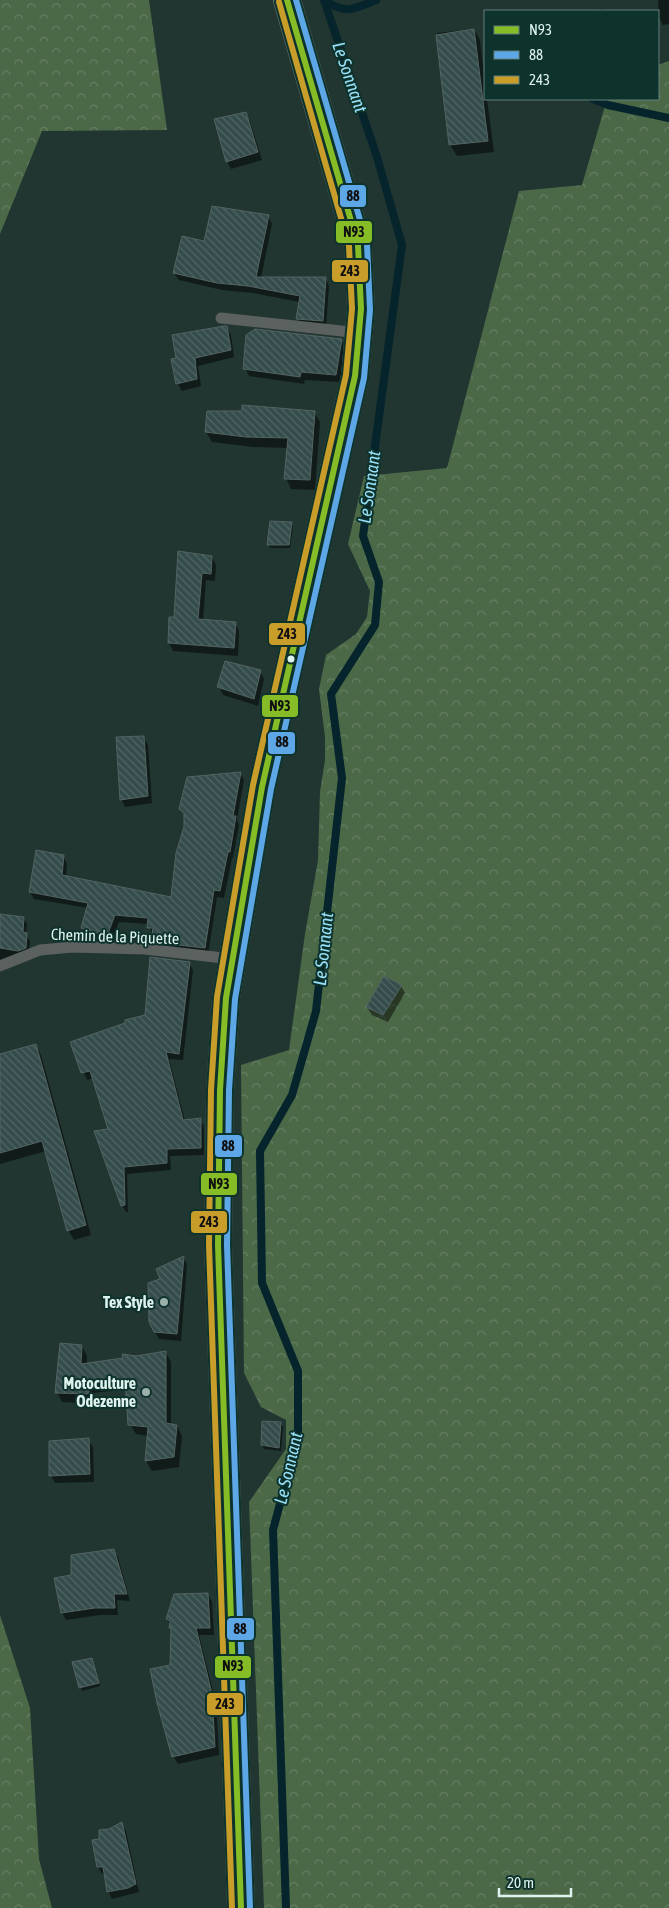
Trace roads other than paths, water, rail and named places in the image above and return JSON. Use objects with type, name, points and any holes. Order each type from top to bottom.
[{"type":"main road","points":[[241,1908],[218,1244],[220,1090],[226,998],[262,787],[350,402],[360,333],[361,309],[358,245],[287,0]]},
{"type":"lane","points":[[221,318],[360,333]]},
{"type":"lane","name":"Chemin de la Piquette","points":[[0,966],[40,950],[73,947],[145,949],[232,959]]},
{"type":"waterway","points":[[324,0],[338,8],[344,9],[356,8],[376,0]]},
{"type":"waterway","name":"Le Sonnant","points":[[286,1908],[273,1530],[298,1436],[298,1371],[262,1283],[260,1151],[292,1095],[316,1011],[342,778],[331,694],[375,625],[379,582],[363,536],[402,245],[377,157],[324,0]]},
{"type":"waterway","points":[[596,100],[608,105],[669,118]]},
{"type":"place","name":"Tex Style","points":[[164,1302]]},
{"type":"place","name":"Motoculture Odezenne","points":[[146,1392]]}]
